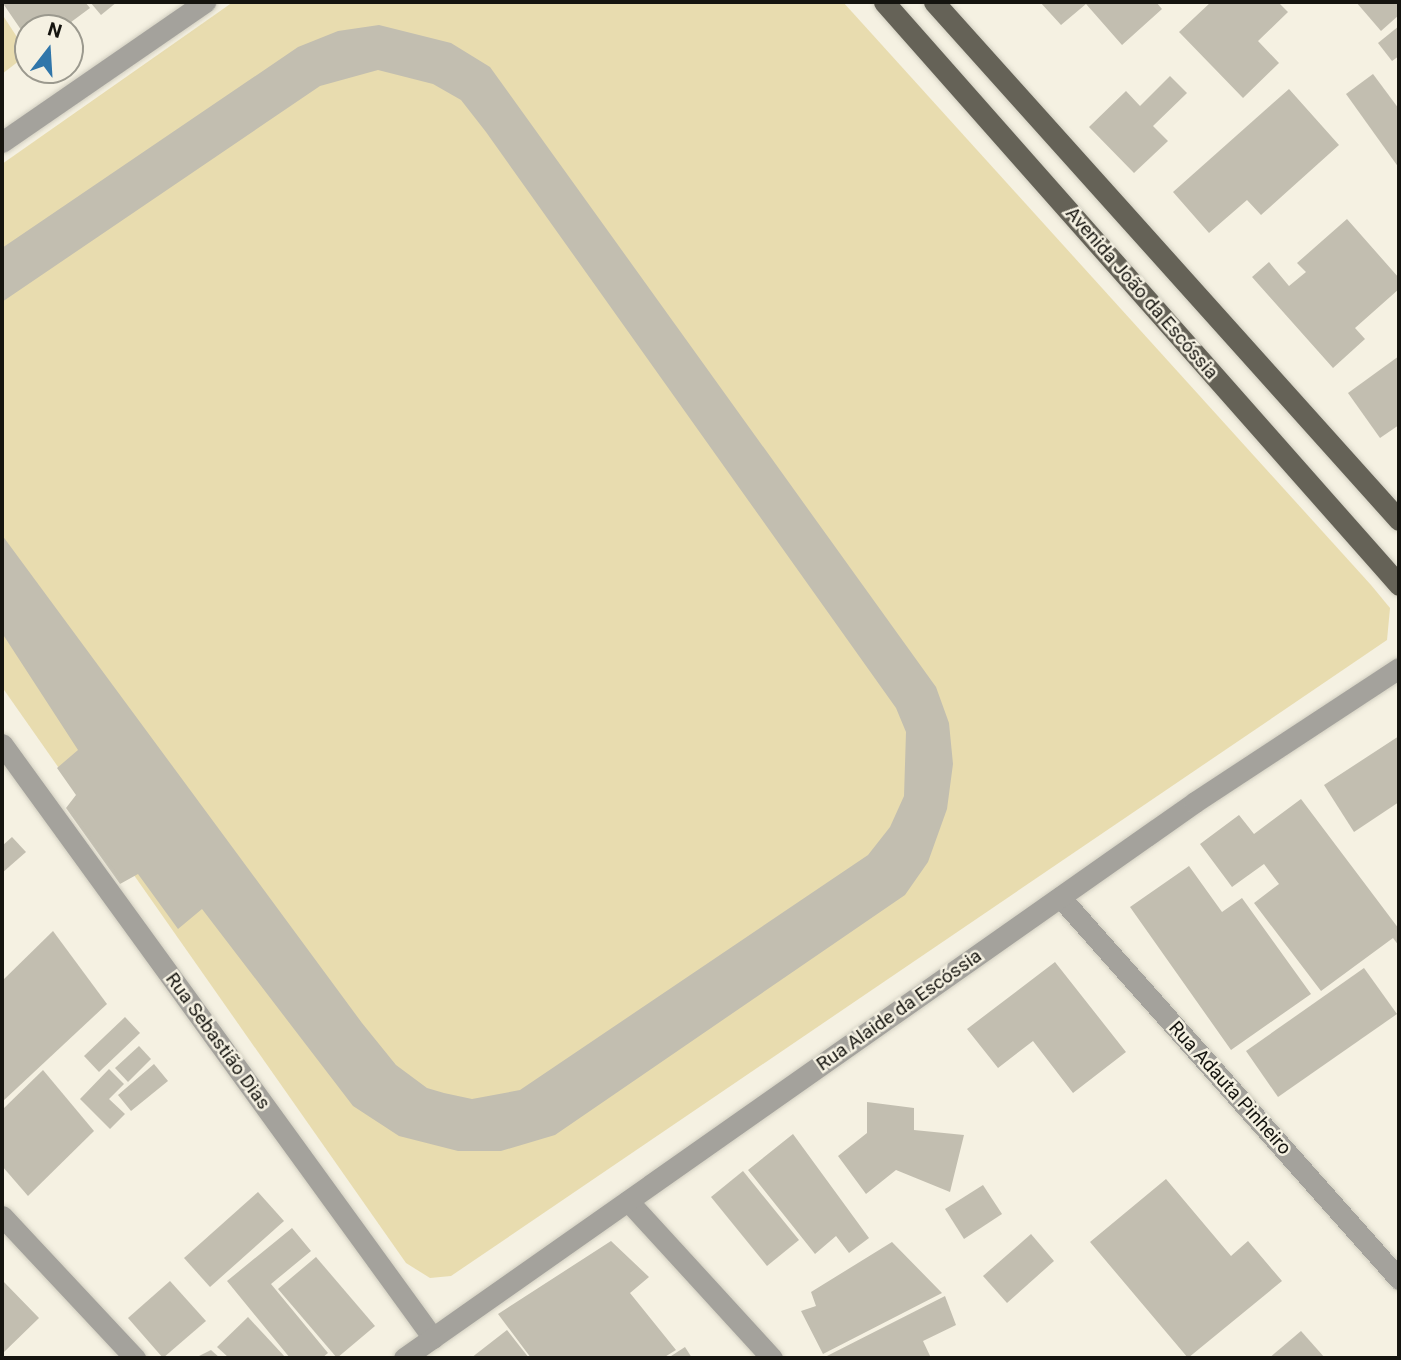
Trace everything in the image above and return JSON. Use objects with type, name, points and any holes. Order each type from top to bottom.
[{"type":"main road","name":"Avenida João da Escóssia","points":[[884,2],[1399,585]]},
{"type":"main road","name":"Avenida João da Escóssia","points":[[934,2],[1399,520]]},
{"type":"street","points":[[2,142],[205,2]]},
{"type":"street","name":"Rua Alaide da Escóssia","points":[[404,1358],[1060,897],[1399,668]]},
{"type":"street","name":"Rua Sebastião Dias","points":[[2,744],[433,1338]]},
{"type":"street","name":"Rua Adauta Pinheiro","points":[[1060,897],[1399,1279]]},
{"type":"street","points":[[628,1201],[772,1358]]},
{"type":"street","points":[[2,1216],[135,1358]]},
{"type":"shaded area","points":[[233,2],[843,2],[1371,585],[1390,608],[1387,640],[451,1276],[430,1278],[406,1263],[2,687],[2,164]]},
{"type":"shaded area","points":[[2,14],[14,32],[14,65],[2,74]]},
{"type":"building","points":[[2,2],[85,2],[90,8],[82,14],[14,14],[14,20]]},
{"type":"building","points":[[90,2],[117,2],[101,15]]},
{"type":"building","points":[[1040,2],[1156,2],[1162,9],[1122,45],[1086,4],[1061,25]]},
{"type":"building","points":[[1211,2],[1278,2],[1288,12],[1258,41],[1279,63],[1243,98],[1179,32]]},
{"type":"building","points":[[1356,2],[1399,2],[1399,15],[1381,31]]},
{"type":"building","points":[[379,25],[451,43],[490,67],[936,687],[949,723],[953,764],[947,809],[928,862],[905,895],[555,1135],[501,1151],[458,1151],[399,1136],[353,1106],[202,909],[178,929],[138,874],[120,884],[66,808],[76,795],[57,768],[78,750],[2,633],[2,535],[362,1023],[396,1065],[427,1088],[444,1093],[472,1099],[520,1090],[868,855],[890,827],[904,796],[906,732],[896,708],[486,132],[461,100],[433,84],[378,70],[320,86],[2,302],[2,248],[298,47],[338,31]]},
{"type":"building","points":[[1399,26],[1399,56],[1392,61],[1378,43]]},
{"type":"building","points":[[1373,74],[1399,109],[1399,168],[1346,94]]},
{"type":"building","points":[[1170,76],[1187,93],[1153,126],[1168,141],[1134,173],[1089,127],[1126,91],[1140,106]]},
{"type":"building","points":[[1289,89],[1339,145],[1261,215],[1247,200],[1209,233],[1173,192]]},
{"type":"building","points":[[1347,219],[1399,278],[1399,289],[1355,328],[1365,339],[1333,368],[1252,277],[1269,262],[1289,286],[1306,272],[1297,263]]},
{"type":"building","points":[[1399,356],[1399,425],[1380,438],[1348,393]]},
{"type":"building","points":[[1399,736],[1399,802],[1354,832],[1324,785]]},
{"type":"building","points":[[1301,799],[1399,929],[1399,946],[1393,938],[1321,991],[1254,903],[1279,884],[1264,864],[1232,887],[1200,844],[1239,815],[1254,834]]},
{"type":"building","points":[[12,837],[26,852],[2,873],[2,846]]},
{"type":"building","points":[[1189,866],[1222,912],[1242,898],[1311,994],[1231,1050],[1130,907]]},
{"type":"building","points":[[53,931],[107,1004],[2,1102],[2,981]]},
{"type":"building","points":[[1055,962],[1126,1052],[1073,1093],[1033,1041],[998,1068],[967,1029]]},
{"type":"building","points":[[1364,968],[1397,1014],[1278,1097],[1246,1051]]},
{"type":"building","points":[[125,1017],[140,1033],[99,1072],[84,1056]]},
{"type":"building","points":[[139,1046],[151,1059],[128,1082],[115,1068]]},
{"type":"building","points":[[154,1064],[168,1081],[131,1111],[118,1095]]},
{"type":"building","points":[[109,1069],[124,1084],[109,1099],[125,1114],[110,1129],[80,1099]]},
{"type":"building","points":[[43,1070],[94,1131],[28,1196],[2,1166],[2,1110]]},
{"type":"building","points":[[867,1102],[914,1108],[914,1130],[964,1135],[950,1192],[896,1170],[866,1194],[838,1156],[867,1133]]},
{"type":"building","points":[[793,1134],[869,1238],[849,1253],[836,1236],[815,1254],[748,1170]]},
{"type":"building","points":[[743,1171],[799,1240],[767,1266],[711,1197]]},
{"type":"building","points":[[1166,1179],[1231,1256],[1248,1241],[1282,1281],[1188,1358],[1090,1242]]},
{"type":"building","points":[[983,1185],[1002,1214],[964,1239],[945,1209]]},
{"type":"building","points":[[258,1192],[284,1221],[210,1287],[184,1258]]},
{"type":"building","points":[[292,1228],[311,1251],[271,1284],[328,1353],[322,1358],[290,1358],[227,1281]]},
{"type":"building","points":[[1031,1234],[1054,1261],[1007,1303],[983,1276]]},
{"type":"building","points":[[611,1241],[649,1277],[630,1293],[676,1350],[663,1358],[531,1358],[498,1314]]},
{"type":"building","points":[[892,1242],[942,1293],[823,1354],[801,1311],[816,1306],[811,1292]]},
{"type":"building","points":[[316,1257],[375,1326],[337,1358],[278,1289]]},
{"type":"building","points":[[2,1280],[39,1318],[2,1354]]},
{"type":"building","points":[[170,1281],[206,1321],[163,1358],[128,1318]]},
{"type":"building","points":[[945,1296],[956,1325],[923,1341],[931,1358],[823,1358]]},
{"type":"building","points":[[248,1317],[286,1358],[229,1358],[217,1347]]},
{"type":"building","points":[[507,1330],[529,1358],[471,1358]]},
{"type":"building","points":[[1301,1331],[1325,1358],[1269,1358]]},
{"type":"building","points":[[685,1347],[692,1358],[668,1358]]},
{"type":"building","points":[[211,1350],[220,1358],[195,1358]]}]
